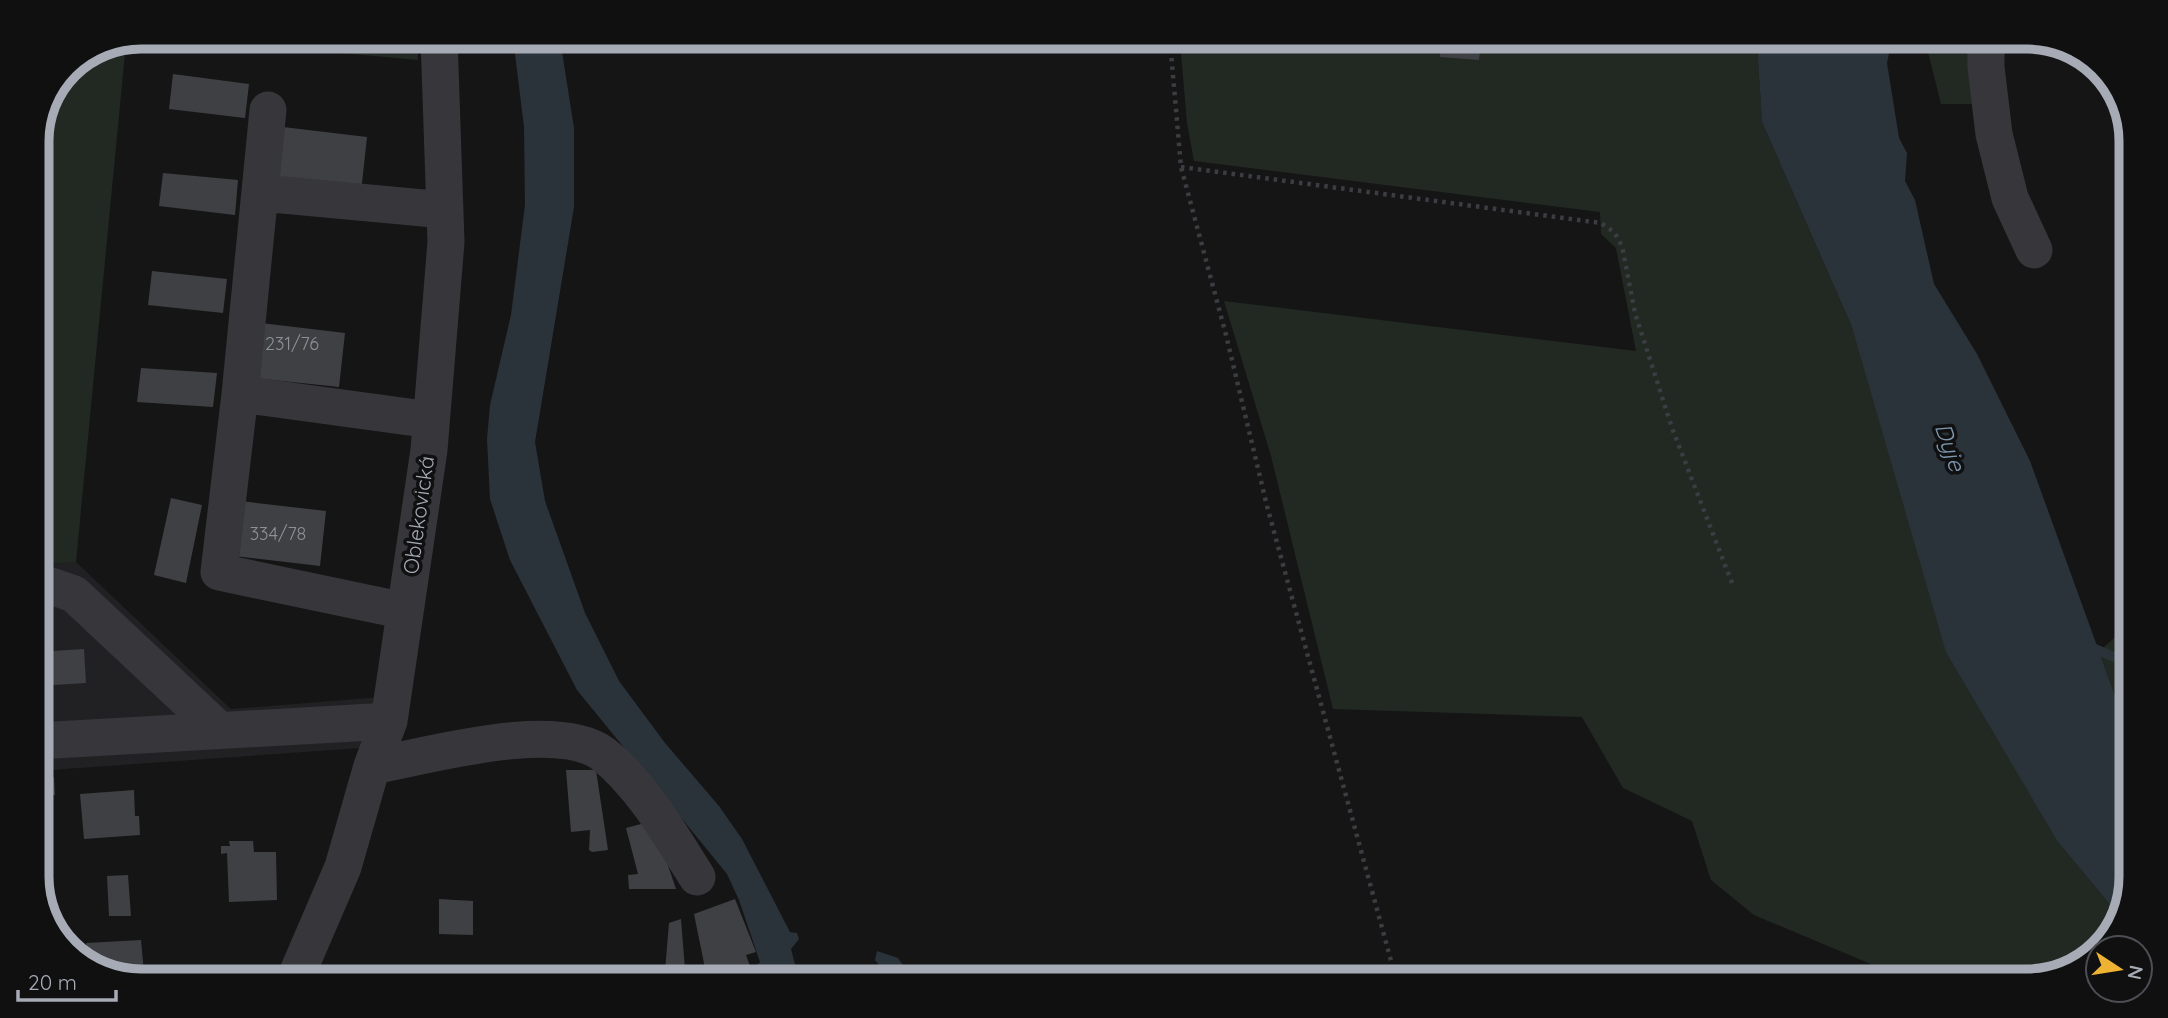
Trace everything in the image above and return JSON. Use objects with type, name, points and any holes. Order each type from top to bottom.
[{"type":"street","name":"Oblekovická","points":[[299,969],[343,867],[372,766],[389,721],[429,450],[446,242],[439,49]]},
{"type":"street","points":[[1986,49],[1994,134],[2010,198],[2034,250]]},
{"type":"street","points":[[268,110],[240,394],[219,572],[405,611]]},
{"type":"street","points":[[261,193],[445,210]]},
{"type":"street","points":[[240,394],[431,419]]},
{"type":"street","points":[[49,586],[74,594],[218,729]]},
{"type":"street","points":[[49,740],[389,721]]},
{"type":"street","points":[[372,766],[519,738],[565,739],[601,753],[623,774],[657,814],[697,877]]},
{"type":"path","points":[[1171,49],[1181,167],[1226,335],[1267,506],[1393,969]]},
{"type":"path","points":[[1181,167],[1601,223],[1614,232],[1622,246],[1635,313],[1672,428],[1732,583]]},
{"type":"shaded area","points":[[298,49],[418,49],[418,60]]},
{"type":"shaded area","points":[[1181,49],[1757,49],[1762,122],[1852,327],[2058,842],[2113,908],[2100,933],[2084,934],[2084,948],[2068,960],[2045,967],[1882,969],[1754,915],[1711,880],[1692,821],[1623,788],[1582,717],[1333,709],[1271,456],[1224,301],[1636,351],[1616,248],[1601,234],[1600,212],[1194,161],[1187,123]]},
{"type":"shaded area","points":[[1927,49],[1996,49],[1991,104],[1941,104]]},
{"type":"shaded area","points":[[125,51],[76,562],[49,564],[49,135],[58,100],[68,85],[95,61]]},
{"type":"shaded area","points":[[76,562],[231,709],[382,697],[375,747],[49,770],[49,564]]},
{"type":"shaded area","points":[[2119,634],[2119,704],[2117,701],[2099,651]]},
{"type":"water","points":[[514,49],[562,49],[574,128],[574,207],[535,442],[545,501],[585,613],[619,681],[665,743],[719,806],[742,839],[790,932],[797,933],[799,939],[791,949],[796,969],[758,969],[757,965],[760,962],[739,900],[727,874],[577,690],[510,560],[490,499],[487,439],[490,405],[511,315],[525,205],[524,127]]},
{"type":"water","name":"Dyje","points":[[1757,49],[1890,49],[1887,63],[1899,138],[1907,153],[1905,181],[1915,200],[1934,284],[1977,354],[2030,461],[2119,704],[2119,877],[2113,908],[2058,842],[1946,652],[1852,327],[1762,122]]},
{"type":"water","points":[[877,951],[898,958],[906,969],[882,969],[875,960]]},
{"type":"building","points":[[1441,49],[1480,49],[1479,60],[1440,57]]},
{"type":"building","points":[[173,74],[249,84],[245,118],[169,109]]},
{"type":"building","points":[[283,127],[367,137],[361,192],[278,183]]},
{"type":"building","points":[[163,173],[238,180],[235,215],[159,206]]},
{"type":"building","points":[[152,271],[227,279],[223,313],[148,305]]},
{"type":"building","points":[[261,323],[345,333],[339,387],[254,378]]},
{"type":"building","points":[[141,368],[217,373],[213,407],[137,402]]},
{"type":"building","points":[[171,498],[202,505],[186,583],[154,575]]},
{"type":"building","points":[[240,501],[326,511],[320,566],[234,556]]},
{"type":"building","points":[[84,649],[86,683],[49,685],[49,651]]},
{"type":"building","points":[[566,770],[596,770],[608,850],[589,850],[590,830],[571,832]]},
{"type":"building","points":[[49,777],[54,777],[55,795],[49,795]]},
{"type":"building","points":[[134,790],[135,816],[139,816],[140,835],[84,839],[80,794]]},
{"type":"building","points":[[652,821],[676,889],[629,889],[628,875],[638,874],[626,828]]},
{"type":"building","points":[[229,841],[253,841],[254,852],[276,852],[277,900],[229,902],[227,853],[221,854],[221,846],[230,846]]},
{"type":"building","points":[[128,875],[131,916],[109,916],[107,876]]},
{"type":"building","points":[[439,899],[473,901],[473,935],[439,934]]},
{"type":"building","points":[[735,899],[756,952],[746,955],[750,966],[739,969],[712,969],[711,966],[705,968],[694,914]]},
{"type":"building","points":[[681,919],[685,969],[665,969],[669,923]]},
{"type":"building","points":[[141,940],[144,969],[106,962],[87,951],[86,943]]},
{"type":"waterway","points":[[2088,646],[2119,659]]}]
